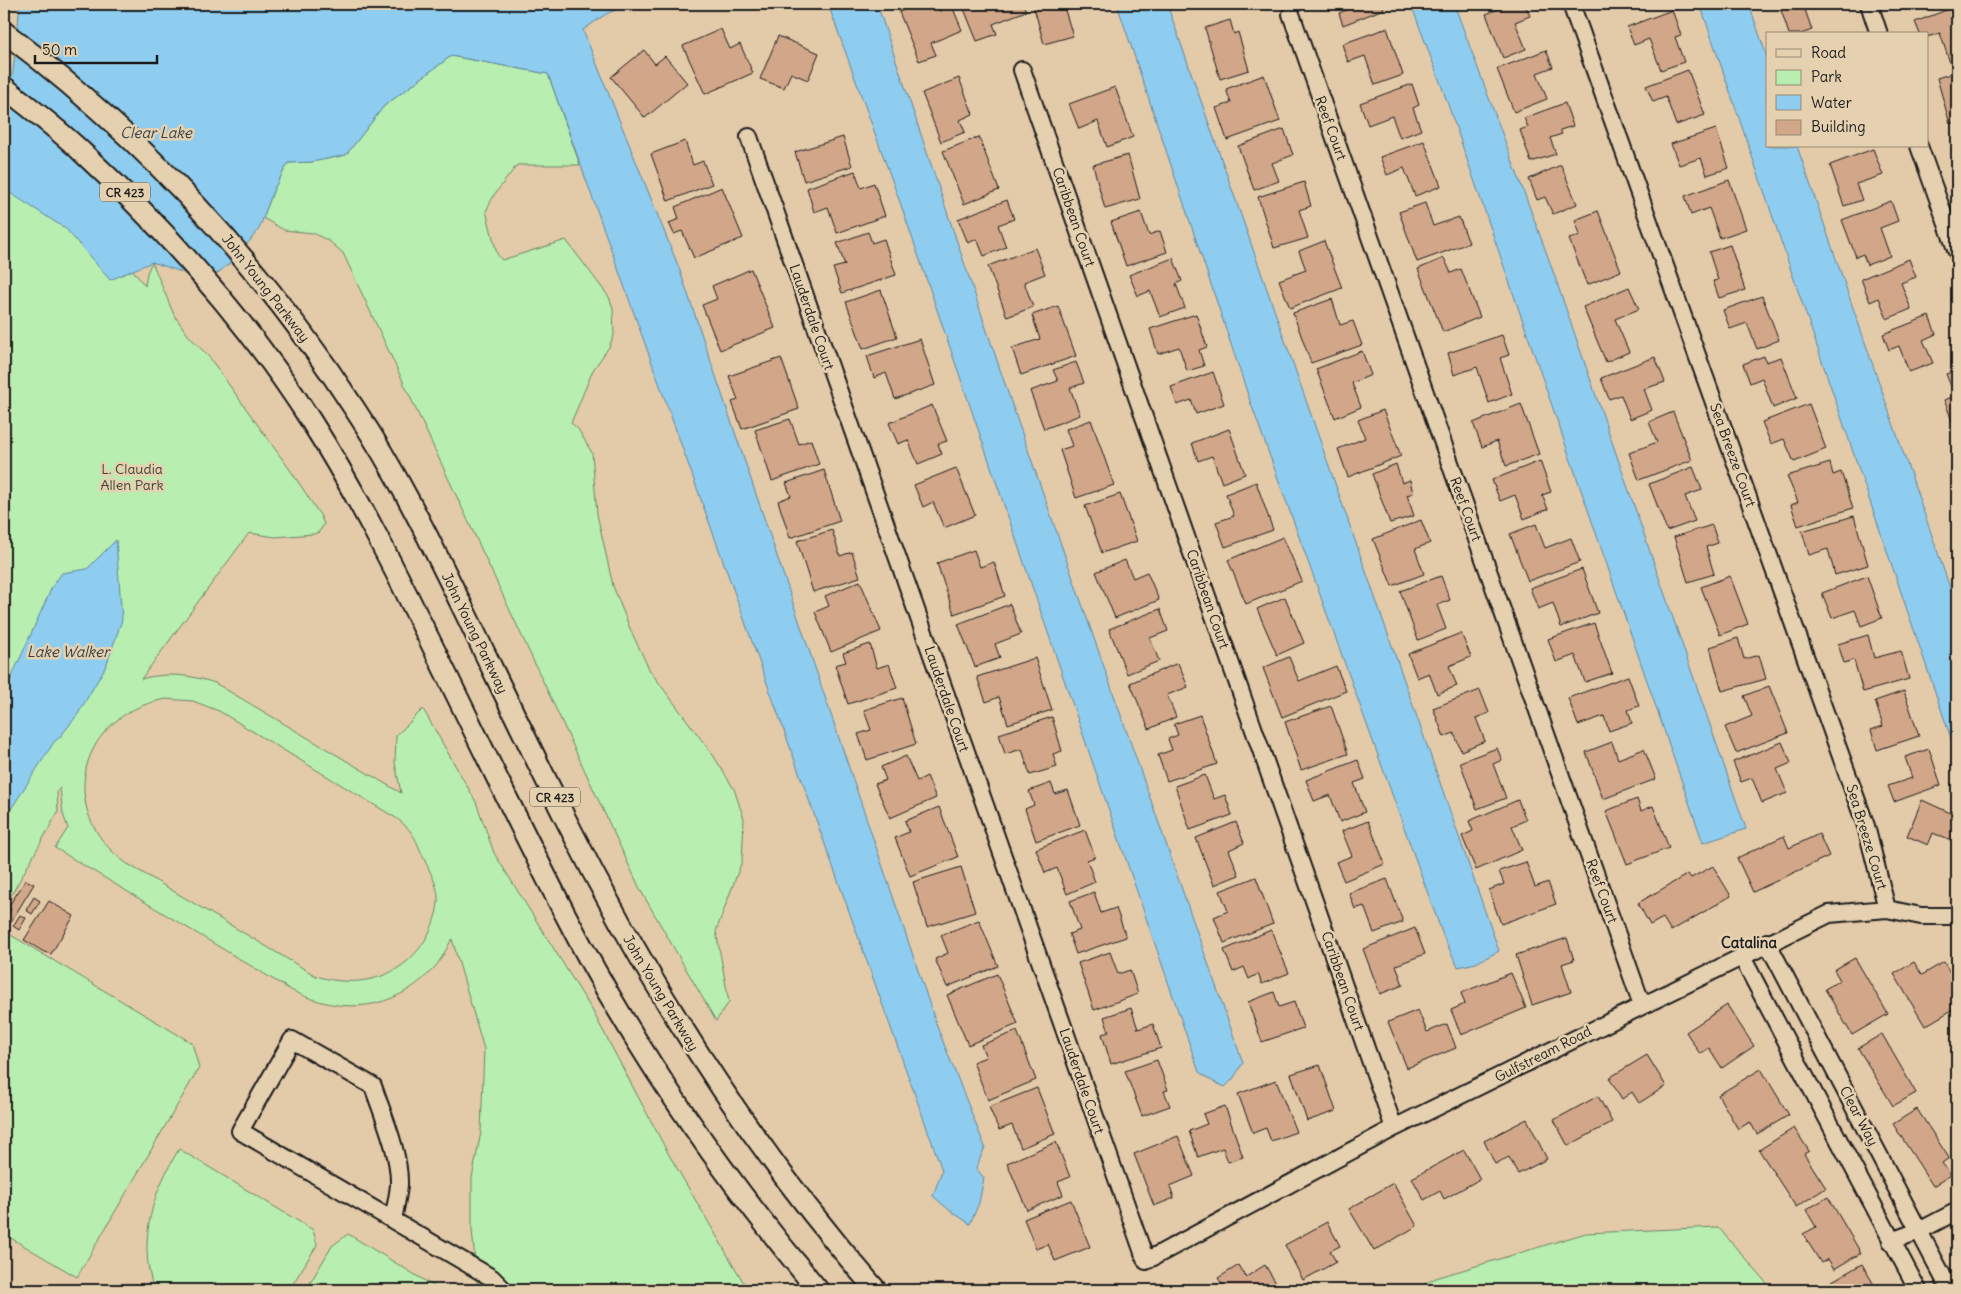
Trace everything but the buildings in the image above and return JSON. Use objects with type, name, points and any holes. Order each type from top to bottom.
[{"type":"main road","name":"John Young Parkway","points":[[4,32],[54,71],[144,150],[187,194],[265,284],[321,359],[358,413],[420,520],[596,878],[637,955],[679,1026],[757,1141],[803,1203],[876,1290]]},
{"type":"main road","name":"CR 423","points":[[4,87],[80,150],[126,194],[232,312],[276,369],[310,419],[358,498],[565,915],[610,995],[672,1094],[714,1155],[759,1217],[818,1290]]},
{"type":"street","name":"Sea Breeze Court","points":[[1570,4],[1866,826],[1887,909]]},
{"type":"street","points":[[1869,4],[1879,32]]},
{"type":"street","name":"Reef Court","points":[[1291,14],[1642,1005]]},
{"type":"street","name":"Caribbean Court","points":[[1022,70],[1394,1128]]},
{"type":"street","name":"Lauderdale Court","points":[[749,136],[1146,1261]]},
{"type":"street","points":[[1921,148],[1957,252]]},
{"type":"street","name":"Gulfstream Road","points":[[1146,1261],[1394,1128],[1742,957],[1767,942],[1828,914],[1887,909],[1921,916],[1957,916]]},
{"type":"street","name":"Clear Way","points":[[1767,942],[1950,1290]]},
{"type":"street","points":[[1742,957],[1918,1290]]},
{"type":"street","points":[[393,1220],[399,1184],[393,1142],[373,1086],[292,1040],[240,1131],[492,1278],[504,1290]]},
{"type":"street","points":[[1892,1241],[1919,1231],[1957,1211]]},
{"type":"green space","points":[[451,56],[548,74],[580,165],[517,165],[494,195],[486,211],[497,254],[502,260],[566,240],[609,297],[613,308],[614,335],[609,347],[593,370],[571,423],[578,429],[592,453],[597,514],[613,586],[631,631],[650,671],[713,755],[734,789],[744,819],[742,861],[716,931],[729,1002],[716,1021],[641,891],[343,253],[329,241],[313,233],[284,230],[263,218],[274,189],[288,163],[312,162],[346,155],[384,106]]},
{"type":"green space","name":"L. Claudia Allen Park","points":[[4,188],[124,259],[145,286],[147,273],[152,262],[174,315],[188,335],[209,357],[293,474],[324,524],[319,532],[314,534],[275,537],[249,533],[141,679],[179,675],[215,683],[401,793],[395,763],[396,736],[423,709],[476,802],[494,853],[592,1010],[668,1153],[748,1290],[478,1290],[472,1230],[472,1178],[481,1132],[484,1049],[452,939],[442,958],[434,968],[402,993],[385,1001],[367,1005],[348,1006],[329,1004],[310,998],[291,990],[55,848],[68,828],[63,814],[60,788],[57,792],[58,812],[4,908]],"holes":[[[166,699],[193,701],[219,711],[396,818],[411,832],[435,883],[438,905],[429,933],[420,948],[408,960],[395,970],[366,980],[333,980],[316,976],[126,863],[103,842],[90,818],[84,792],[86,767],[96,744],[113,724],[136,708]]]},
{"type":"green space","points":[[4,931],[192,1043],[199,1068],[77,1277],[4,1234]]},
{"type":"green space","points":[[179,1149],[313,1230],[317,1245],[289,1290],[154,1290],[147,1252],[150,1216],[162,1182]]},
{"type":"green space","points":[[1718,1227],[1771,1290],[1413,1290],[1436,1278],[1586,1233]]},
{"type":"green space","points":[[348,1234],[440,1290],[306,1290],[332,1246]]},
{"type":"water","name":"Clear Lake","points":[[20,4],[630,4],[606,14],[583,30],[679,268],[938,1029],[985,1147],[976,1168],[984,1178],[979,1203],[970,1224],[933,1196],[942,1170],[548,74],[451,56],[384,106],[346,155],[312,162],[288,163],[274,189],[259,229],[236,258],[208,281],[152,262],[110,280],[66,229],[4,189],[4,105],[13,72]]},
{"type":"water","points":[[828,4],[877,4],[1010,399],[1243,1063],[1233,1079],[1225,1087],[1199,1072],[901,205]]},
{"type":"water","points":[[1117,4],[1167,4],[1499,951],[1476,963],[1458,967],[1444,938],[1250,401]]},
{"type":"water","points":[[1411,4],[1454,4],[1548,257],[1746,829],[1703,843],[1443,90]]},
{"type":"water","points":[[1700,4],[1749,4],[1766,54],[1766,148],[1798,148],[1957,608],[1957,756]]},
{"type":"water","name":"Lake Walker","points":[[116,540],[122,620],[106,666],[78,714],[54,742],[4,820],[4,694],[52,587],[62,573],[87,569]]},
{"type":"district","name":"Catalina","points":[[1749,942]]}]
